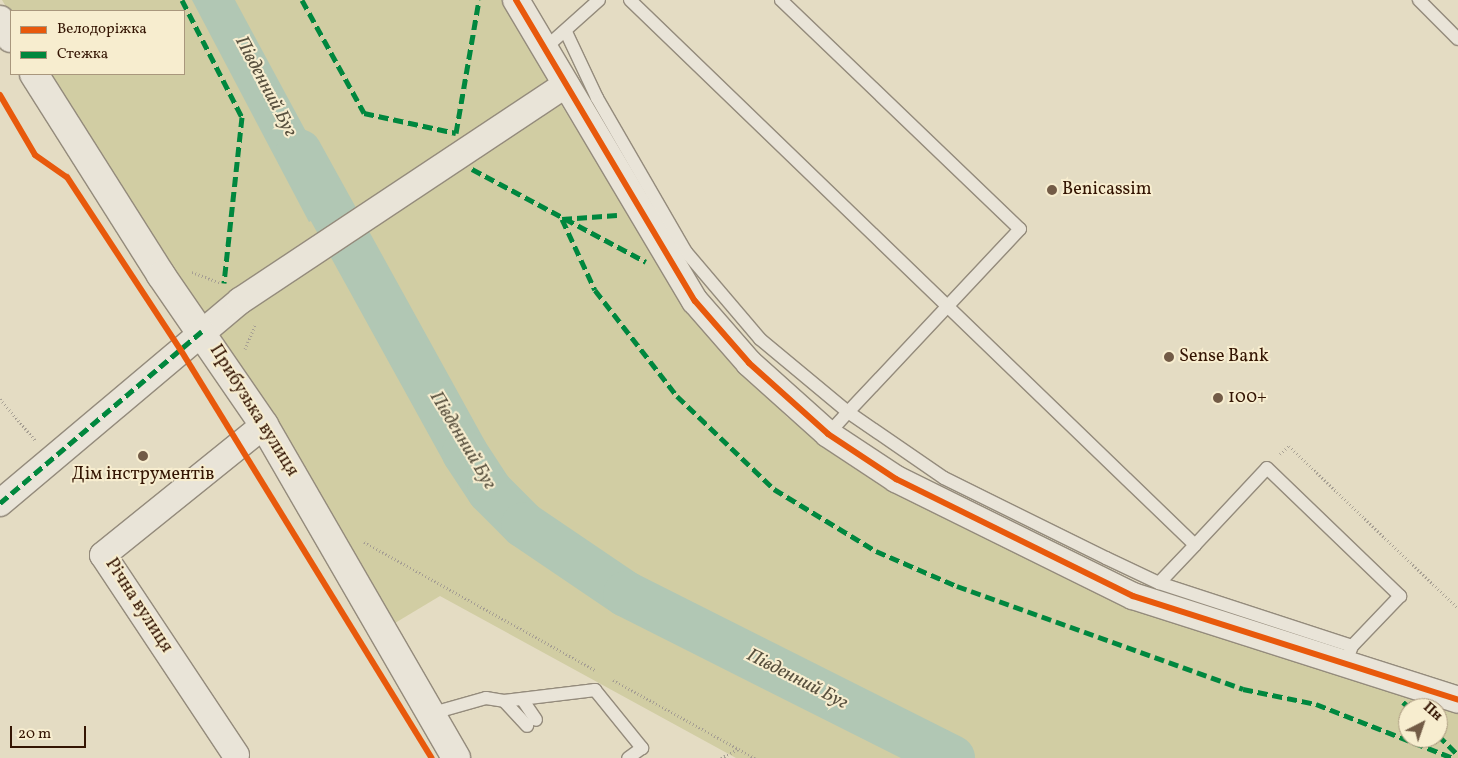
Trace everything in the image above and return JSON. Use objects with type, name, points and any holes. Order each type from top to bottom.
[{"type":"street","points":[[516,0],[564,86],[695,301],[749,363],[828,434],[896,479],[1133,596],[1348,655],[1458,700]]},
{"type":"street","points":[[0,20],[10,36]]},
{"type":"street","name":"Прибузька вулиця","points":[[35,75],[264,425],[433,713],[456,758]]},
{"type":"street","points":[[0,503],[202,331],[293,264],[564,86]]},
{"type":"street","name":"Річна вулиця","points":[[236,755],[102,555],[264,425]]},
{"type":"lane","points":[[543,50],[566,32],[599,0]]},
{"type":"lane","points":[[630,0],[1195,545]]},
{"type":"lane","points":[[781,0],[1020,229],[828,434]]},
{"type":"lane","points":[[1419,0],[1458,39]]},
{"type":"lane","points":[[566,32],[597,98],[686,252],[760,339],[848,412],[944,478],[1160,583],[1348,655],[1400,596],[1267,468],[1160,583]]},
{"type":"lane","points":[[433,713],[486,698],[504,701],[595,690],[642,748],[628,758]]},
{"type":"lane","points":[[504,701],[532,723],[522,699]]},
{"type":"path","points":[[184,266],[207,280],[228,282]]},
{"type":"path","points":[[0,399],[52,458]]},
{"type":"path","points":[[1267,468],[1289,446],[1458,608]]},
{"type":"path","points":[[359,539],[599,672]]},
{"type":"path","points":[[608,677],[756,758]]},
{"type":"path","points":[[721,758],[738,748]]},
{"type":"shaded area","points":[[2,0],[504,0],[549,82],[205,315],[49,75],[185,75],[185,10],[10,10],[10,13]]},
{"type":"shaded area","points":[[559,101],[686,308],[787,417],[891,489],[1422,698],[1398,698],[1398,748],[1448,748],[1448,708],[1458,712],[1458,758],[736,758],[440,596],[395,623],[274,419],[217,333]]},
{"type":"water","points":[[192,0],[235,0],[343,200],[309,222]]},
{"type":"waterway","name":"Південний Буг","points":[[299,152],[465,453],[490,491],[524,525],[626,594],[952,758]]},
{"type":"marked path","points":[[182,0],[242,117],[224,283]]},
{"type":"marked path","points":[[302,0],[364,113],[456,133],[479,0]]},
{"type":"marked path","points":[[472,169],[646,262]]},
{"type":"marked path","points":[[617,215],[562,219],[595,290],[677,396],[774,489],[876,551],[957,586],[1243,689],[1316,704],[1453,758]]},
{"type":"marked path","points":[[0,503],[202,331]]},
{"type":"marked path","points":[[1448,745],[1458,755]]},
{"type":"cycle path","points":[[516,0],[695,301],[749,363],[828,434],[896,479],[1133,596],[1458,700]]},
{"type":"cycle path","points":[[0,95],[35,155],[67,177],[180,349],[432,758]]},
{"type":"place","name":"Benicassim","points":[[1052,190]]},
{"type":"place","name":"Sense Bank","points":[[1169,357]]},
{"type":"place","name":"100+","points":[[1218,398]]},
{"type":"place","name":"Дім інструментів","points":[[143,456]]}]
